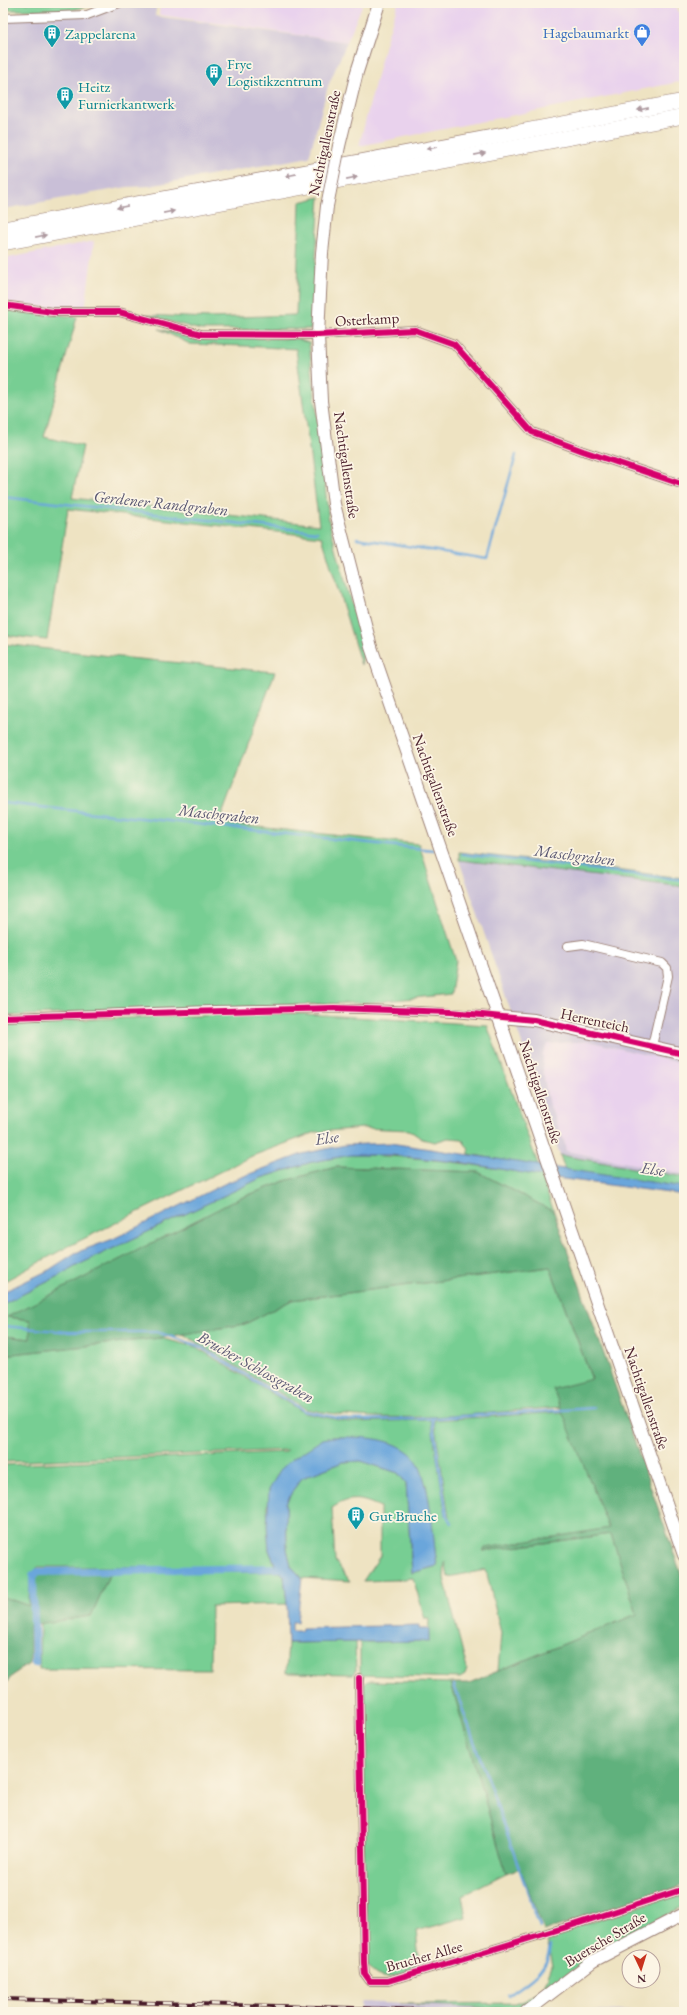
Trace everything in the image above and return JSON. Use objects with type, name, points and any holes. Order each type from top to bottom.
[{"type":"highway","points":[[3,229],[684,101]]},
{"type":"highway","points":[[3,243],[684,116]]},
{"type":"main road","name":"Nachtigallenstraße","points":[[379,3],[357,72],[338,146],[327,206],[322,252],[318,335],[321,401],[334,504],[371,647],[684,1555]]},
{"type":"main road","name":"Herrenteich","points":[[499,1017],[534,1020],[684,1054]]},
{"type":"main road","name":"Buersche Straße","points":[[530,2008],[593,1961],[684,1914]]},
{"type":"street","points":[[3,9],[6,3]]},
{"type":"street","points":[[3,18],[88,15],[119,3]]},
{"type":"street","name":"Osterkamp","points":[[3,306],[53,312],[119,312],[202,334],[318,335],[415,330],[454,344],[532,432],[684,485]]},
{"type":"street","points":[[568,946],[583,944],[662,963],[667,968],[668,976],[652,1046]]},
{"type":"street","points":[[3,1017],[334,1008],[450,1012],[499,1017]]},
{"type":"street","name":"Brucher Allee","points":[[359,1678],[364,1956],[365,1974],[370,1981],[388,1981],[570,1926],[684,1889]]},
{"type":"shaded area","points":[[119,3],[157,3],[155,16],[347,42],[328,86],[309,157],[149,186],[127,187],[3,209],[3,18],[87,15]]},
{"type":"shaded area","points":[[160,3],[363,3],[347,42],[159,15]]},
{"type":"shaded area","points":[[398,3],[674,3],[679,12],[684,12],[684,81],[359,146],[385,44]]},
{"type":"shaded area","points":[[94,241],[85,310],[51,308],[3,302],[3,259]]},
{"type":"shaded area","points":[[459,860],[684,886],[684,1064],[589,1041],[547,1044],[543,1054],[543,1071],[548,1101],[564,1141],[566,1151],[684,1174],[684,1177],[560,1155]]},
{"type":"shaded area","points":[[589,1041],[684,1064],[684,1174],[566,1151],[564,1141],[548,1101],[543,1071],[543,1054],[547,1044]]},
{"type":"shaded area","points":[[360,2002],[519,2009],[684,2012],[360,2012]]},
{"type":"green space","points":[[8,3],[103,3],[72,10],[5,10]]},
{"type":"green space","points":[[320,197],[311,329],[201,330],[146,315],[208,318],[296,315],[300,202]]},
{"type":"green space","points":[[3,308],[77,317],[44,437],[83,446],[72,498],[319,525],[296,349],[190,344],[159,329],[191,337],[297,339],[309,343],[329,522],[364,651],[361,665],[322,537],[68,509],[47,640],[3,635]]},
{"type":"green space","points":[[3,644],[275,672],[219,823],[419,844],[456,961],[451,994],[376,1002],[3,1016]]},
{"type":"green space","points":[[459,852],[684,878],[684,886],[459,860]]},
{"type":"green space","points":[[288,1013],[487,1025],[539,1167],[469,1154],[469,1150],[462,1139],[448,1138],[435,1142],[422,1139],[409,1130],[363,1128],[316,1132],[252,1156],[69,1246],[3,1282],[3,1022]]},
{"type":"green space","points":[[351,1155],[375,1155],[423,1159],[541,1176],[554,1212],[478,1172],[336,1167],[288,1180],[238,1199],[8,1317],[30,1320],[31,1339],[3,1336],[3,1304],[78,1265],[261,1178],[312,1162]]},
{"type":"green space","points":[[560,1155],[684,1177],[684,1187],[565,1170]]},
{"type":"green space","points":[[336,1167],[478,1172],[554,1212],[684,1582],[684,1885],[544,1931],[520,1868],[506,1873],[451,1683],[469,1683],[637,1614],[611,1534],[483,1551],[485,1548],[609,1528],[553,1389],[592,1379],[550,1267],[292,1300],[245,1324],[160,1338],[3,1355],[3,1336],[30,1339],[30,1320],[7,1317],[238,1199],[288,1180]]},
{"type":"green space","points":[[550,1267],[592,1380],[554,1389],[562,1407],[433,1417],[369,1417],[306,1409],[183,1334],[245,1324],[292,1300]]},
{"type":"green space","points":[[160,1338],[196,1347],[304,1413],[349,1422],[431,1420],[446,1516],[449,1517],[434,1420],[564,1412],[609,1529],[486,1548],[484,1551],[611,1534],[637,1614],[498,1671],[501,1633],[486,1570],[448,1577],[445,1562],[444,1578],[467,1669],[465,1675],[460,1678],[360,1675],[360,1642],[428,1641],[429,1619],[425,1619],[413,1578],[363,1581],[380,1556],[380,1507],[361,1500],[350,1500],[338,1504],[332,1508],[335,1561],[350,1581],[302,1578],[291,1566],[287,1549],[286,1503],[293,1490],[302,1478],[343,1462],[361,1461],[398,1473],[406,1483],[412,1573],[437,1566],[426,1484],[365,1438],[332,1437],[267,1505],[269,1550],[276,1567],[38,1567],[30,1575],[29,1606],[3,1597],[3,1465],[285,1452],[287,1450],[3,1462],[3,1355]]},
{"type":"green space","points":[[280,1572],[284,1576],[287,1604],[211,1606],[210,1670],[39,1669],[40,1623],[91,1616],[110,1573]]},
{"type":"green space","points":[[110,1573],[91,1616],[30,1625],[30,1664],[17,1671],[3,1686],[3,1597],[29,1606],[30,1575]]},
{"type":"green space","points":[[355,1642],[356,1671],[354,1674],[286,1673],[288,1643]]},
{"type":"green space","points":[[368,1681],[451,1683],[506,1873],[462,1895],[466,1917],[416,1931],[420,1969],[390,1977],[377,1975],[366,1963],[361,1688]]},
{"type":"green space","points":[[684,1892],[684,1906],[612,1943],[519,2009],[400,2004],[522,2003],[544,1986],[552,1965],[546,1936]]},
{"type":"water","points":[[390,1143],[684,1187],[684,1195],[541,1176],[465,1163],[391,1155],[351,1155],[312,1162],[261,1178],[78,1265],[3,1304],[3,1292],[49,1270],[75,1253],[113,1239],[226,1183],[302,1154],[345,1145]]},
{"type":"water","points":[[332,1437],[363,1438],[384,1441],[403,1448],[411,1454],[418,1463],[427,1490],[437,1566],[412,1573],[406,1483],[398,1473],[361,1461],[343,1462],[302,1478],[286,1503],[287,1549],[291,1566],[302,1578],[297,1622],[292,1622],[292,1631],[301,1631],[302,1628],[419,1625],[419,1629],[429,1629],[429,1641],[288,1643],[287,1604],[284,1576],[276,1567],[269,1550],[267,1526],[269,1490],[280,1470],[292,1459],[323,1439]]},
{"type":"waterway","name":"Gerdener Randgraben","points":[[357,538],[487,559],[516,455]]},
{"type":"waterway","name":"Gerdener Randgraben","points":[[3,497],[317,532]]},
{"type":"waterway","name":"Maschgraben","points":[[3,803],[433,850]]},
{"type":"waterway","name":"Maschgraben","points":[[462,854],[684,880]]},
{"type":"waterway","points":[[3,1025],[8,1025]]},
{"type":"waterway","name":"Brucher Schlossgraben","points":[[3,1326],[69,1332],[157,1332],[199,1346],[304,1411],[349,1420],[420,1419],[594,1408]]},
{"type":"waterway","points":[[432,1418],[447,1516],[451,1523]]},
{"type":"waterway","points":[[35,1663],[33,1576],[38,1572],[284,1568]]},
{"type":"waterway","points":[[454,1685],[540,1927]]},
{"type":"waterway","points":[[508,1996],[529,1981],[541,1970],[545,1963],[550,1946]]},
{"type":"railway","points":[[3,1999],[508,2012]]},
{"type":"cycle path","points":[[3,305],[53,312],[119,312],[201,334],[318,335],[415,330],[454,344],[532,432],[684,485]]},
{"type":"cycle path","points":[[3,1017],[334,1008],[451,1012],[534,1020],[684,1054]]},
{"type":"cycle path","points":[[359,1678],[364,1963],[365,1974],[370,1981],[388,1981],[570,1926],[684,1889]]},
{"type":"place","name":"Hagebaumarkt","points":[[642,47]]},
{"type":"place","name":"Zappelarena","points":[[52,48]]},
{"type":"place","name":"Frye Logistikzentrum","points":[[214,87]]},
{"type":"place","name":"Heitz Furnierkantwerk","points":[[65,110]]},
{"type":"place","name":"Gut Bruche","points":[[356,1530]]},
{"type":"water label","name":"Else","points":[[327,1138]]},
{"type":"water label","name":"Else","points":[[653,1169]]}]
